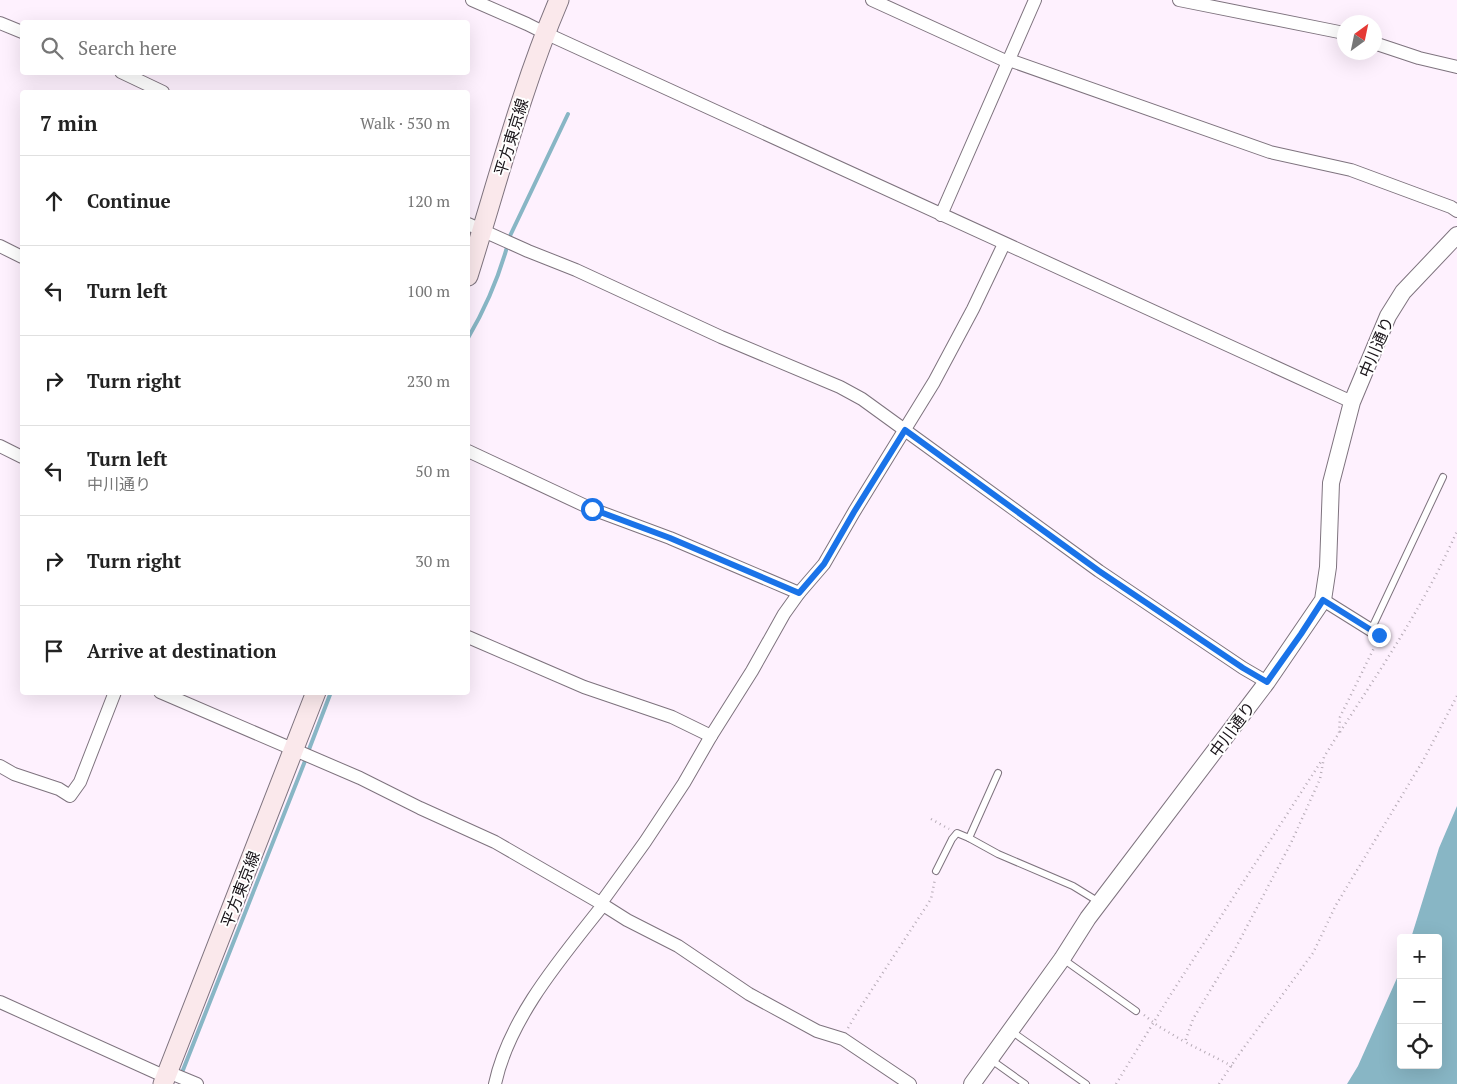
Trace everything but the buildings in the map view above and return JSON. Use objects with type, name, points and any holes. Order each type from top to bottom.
[{"type":"main road","name":"平方東京線","points":[[470,262],[475,227],[516,120],[545,33],[559,0]]},
{"type":"main road","name":"平方東京線","points":[[166,1078],[315,695]]},
{"type":"street","points":[[472,0],[1352,402]]},
{"type":"street","points":[[872,0],[1008,61],[1270,152],[1351,170],[1451,207],[1457,211]]},
{"type":"street","points":[[941,215],[1035,0]]},
{"type":"street","points":[[1179,0],[1337,32]]},
{"type":"street","points":[[0,23],[20,31]]},
{"type":"street","points":[[1382,46],[1419,58],[1457,67]]},
{"type":"street","points":[[127,75],[159,90]]},
{"type":"street","points":[[475,227],[576,270],[721,337],[840,387],[862,399],[1099,571],[1243,668],[1267,682]]},
{"type":"street","name":"中川通り","points":[[972,1084],[1100,902],[1267,682],[1323,600],[1328,567],[1331,482],[1352,402],[1388,316],[1404,292],[1457,235]]},
{"type":"street","points":[[495,1084],[508,1042],[522,1018],[558,962],[602,904],[684,783],[784,614],[824,564],[934,382],[974,309],[1004,244]]},
{"type":"street","points":[[0,246],[20,255]]},
{"type":"street","points":[[0,446],[20,456]]},
{"type":"street","points":[[470,452],[592,509],[670,538],[799,593]]},
{"type":"street","points":[[1323,600],[1375,637]]},
{"type":"street","points":[[470,638],[584,687],[672,716],[712,736]]},
{"type":"street","points":[[0,766],[14,774],[59,789],[70,796],[80,782],[115,695]]},
{"type":"street","points":[[167,695],[360,778],[420,808],[496,842],[627,920],[678,946],[757,998],[817,1031],[843,1038],[910,1084]]},
{"type":"street","points":[[0,1002],[166,1078],[197,1084]]},
{"type":"lane","points":[[1375,637],[1443,477]]},
{"type":"lane","points":[[969,838],[998,773]]},
{"type":"lane","points":[[936,872],[952,839],[957,834],[1073,886],[1100,902]]},
{"type":"lane","points":[[1062,958],[1136,1010]]},
{"type":"lane","points":[[1010,1030],[1086,1084]]},
{"type":"lane","points":[[990,1059],[1025,1084]]},
{"type":"path","points":[[1116,1084],[1153,1023],[1404,631],[1457,531]]},
{"type":"path","points":[[1339,733],[1340,717],[1375,637]]},
{"type":"path","points":[[1219,1084],[1313,953],[1336,905],[1424,759],[1457,696]]},
{"type":"path","points":[[1185,1042],[1193,1019],[1234,951],[1292,843],[1320,779],[1324,757]]},
{"type":"path","points":[[931,819],[957,834]]},
{"type":"path","points":[[843,1038],[858,1011],[931,899],[936,872]]},
{"type":"path","points":[[1149,1019],[1185,1042],[1232,1066]]},
{"type":"water","points":[[1457,806],[1457,1084],[1347,1084],[1358,1066],[1397,978],[1397,1069],[1442,1069],[1442,934],[1412,934],[1439,848]]},
{"type":"waterway","points":[[509,238],[568,114]]},
{"type":"waterway","points":[[470,334],[500,271],[507,247]]},
{"type":"waterway","points":[[308,752],[330,695]]},
{"type":"waterway","points":[[183,1070],[305,761]]},
{"type":"route","points":[[592,509],[670,538],[799,593],[824,564],[905,430],[1040,530],[1243,668],[1267,682],[1323,600],[1379,635]]}]
